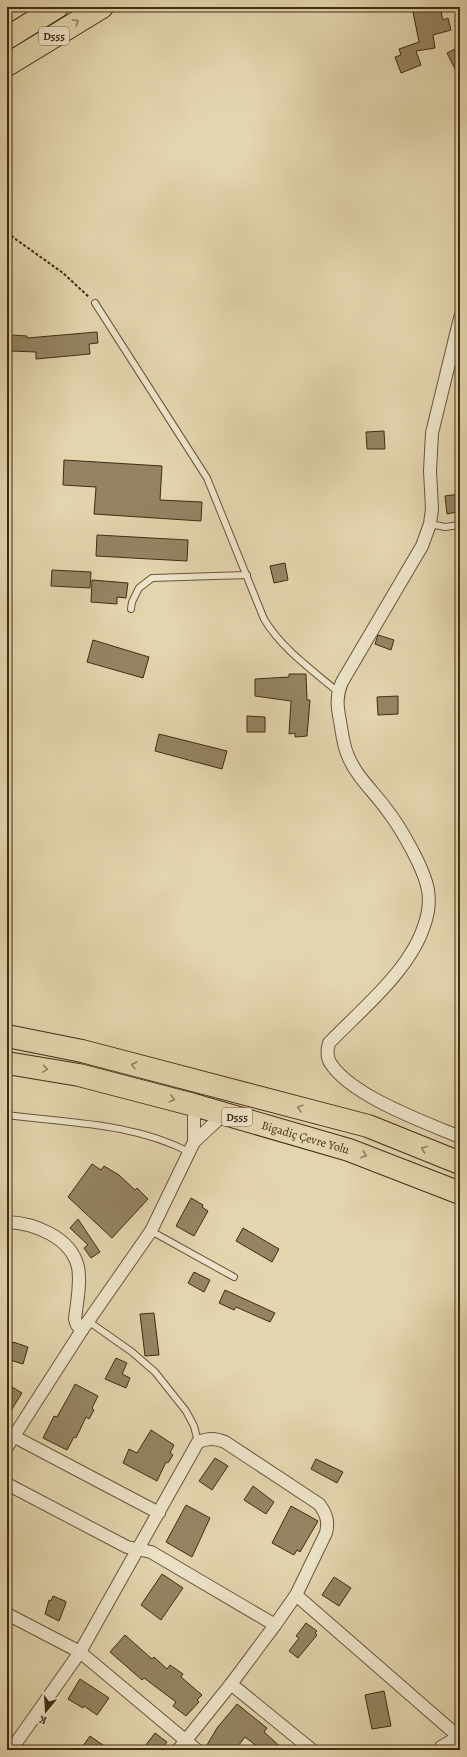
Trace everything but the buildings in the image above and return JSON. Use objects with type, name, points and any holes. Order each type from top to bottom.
[{"type":"highway","name":"D555","points":[[7,38],[57,7]]},
{"type":"highway","name":"D555","points":[[7,65],[102,7]]},
{"type":"highway","name":"D555","points":[[7,1036],[82,1051],[368,1126],[460,1163]]},
{"type":"highway","name":"Bigadiç Çevre Yolu","points":[[7,1063],[79,1075],[194,1105],[349,1150],[460,1193]]},
{"type":"street","points":[[460,318],[432,433],[430,465],[432,509],[430,524],[422,546],[338,692],[337,706],[343,744],[353,767],[397,825],[424,877],[429,900],[428,912],[424,927],[410,954],[390,979],[330,1043],[328,1057],[330,1063],[345,1078],[372,1097],[460,1137]]},
{"type":"street","points":[[192,1147],[194,1105]]},
{"type":"street","points":[[7,1447],[85,1326],[151,1231],[192,1147],[224,1114]]},
{"type":"street","points":[[7,1222],[24,1223],[40,1228],[58,1240],[72,1256],[77,1265],[79,1277],[75,1319],[77,1325],[85,1326]]},
{"type":"street","points":[[13,1436],[159,1513]]},
{"type":"street","points":[[11,1750],[80,1652],[198,1442],[210,1438],[225,1442],[318,1504],[323,1510],[327,1520],[326,1533],[296,1595],[231,1684],[185,1739],[178,1750]]},
{"type":"street","points":[[7,1484],[127,1547],[139,1548],[151,1552],[275,1625]]},
{"type":"street","points":[[296,1595],[459,1737],[440,1749]]},
{"type":"street","points":[[7,1614],[80,1652],[197,1750]]},
{"type":"street","points":[[231,1684],[312,1750]]},
{"type":"lane","points":[[95,303],[194,455],[207,478],[264,618],[279,640],[338,692]]},
{"type":"lane","points":[[430,524],[445,527],[460,525]]},
{"type":"lane","points":[[131,609],[132,602],[139,588],[152,578],[247,575]]},
{"type":"lane","points":[[7,1115],[129,1130],[192,1147]]},
{"type":"lane","points":[[151,1231],[234,1277]]},
{"type":"lane","points":[[85,1326],[132,1352],[155,1372],[188,1415],[194,1426],[198,1442]]},
{"type":"path","points":[[7,233],[64,273],[95,303]]}]
